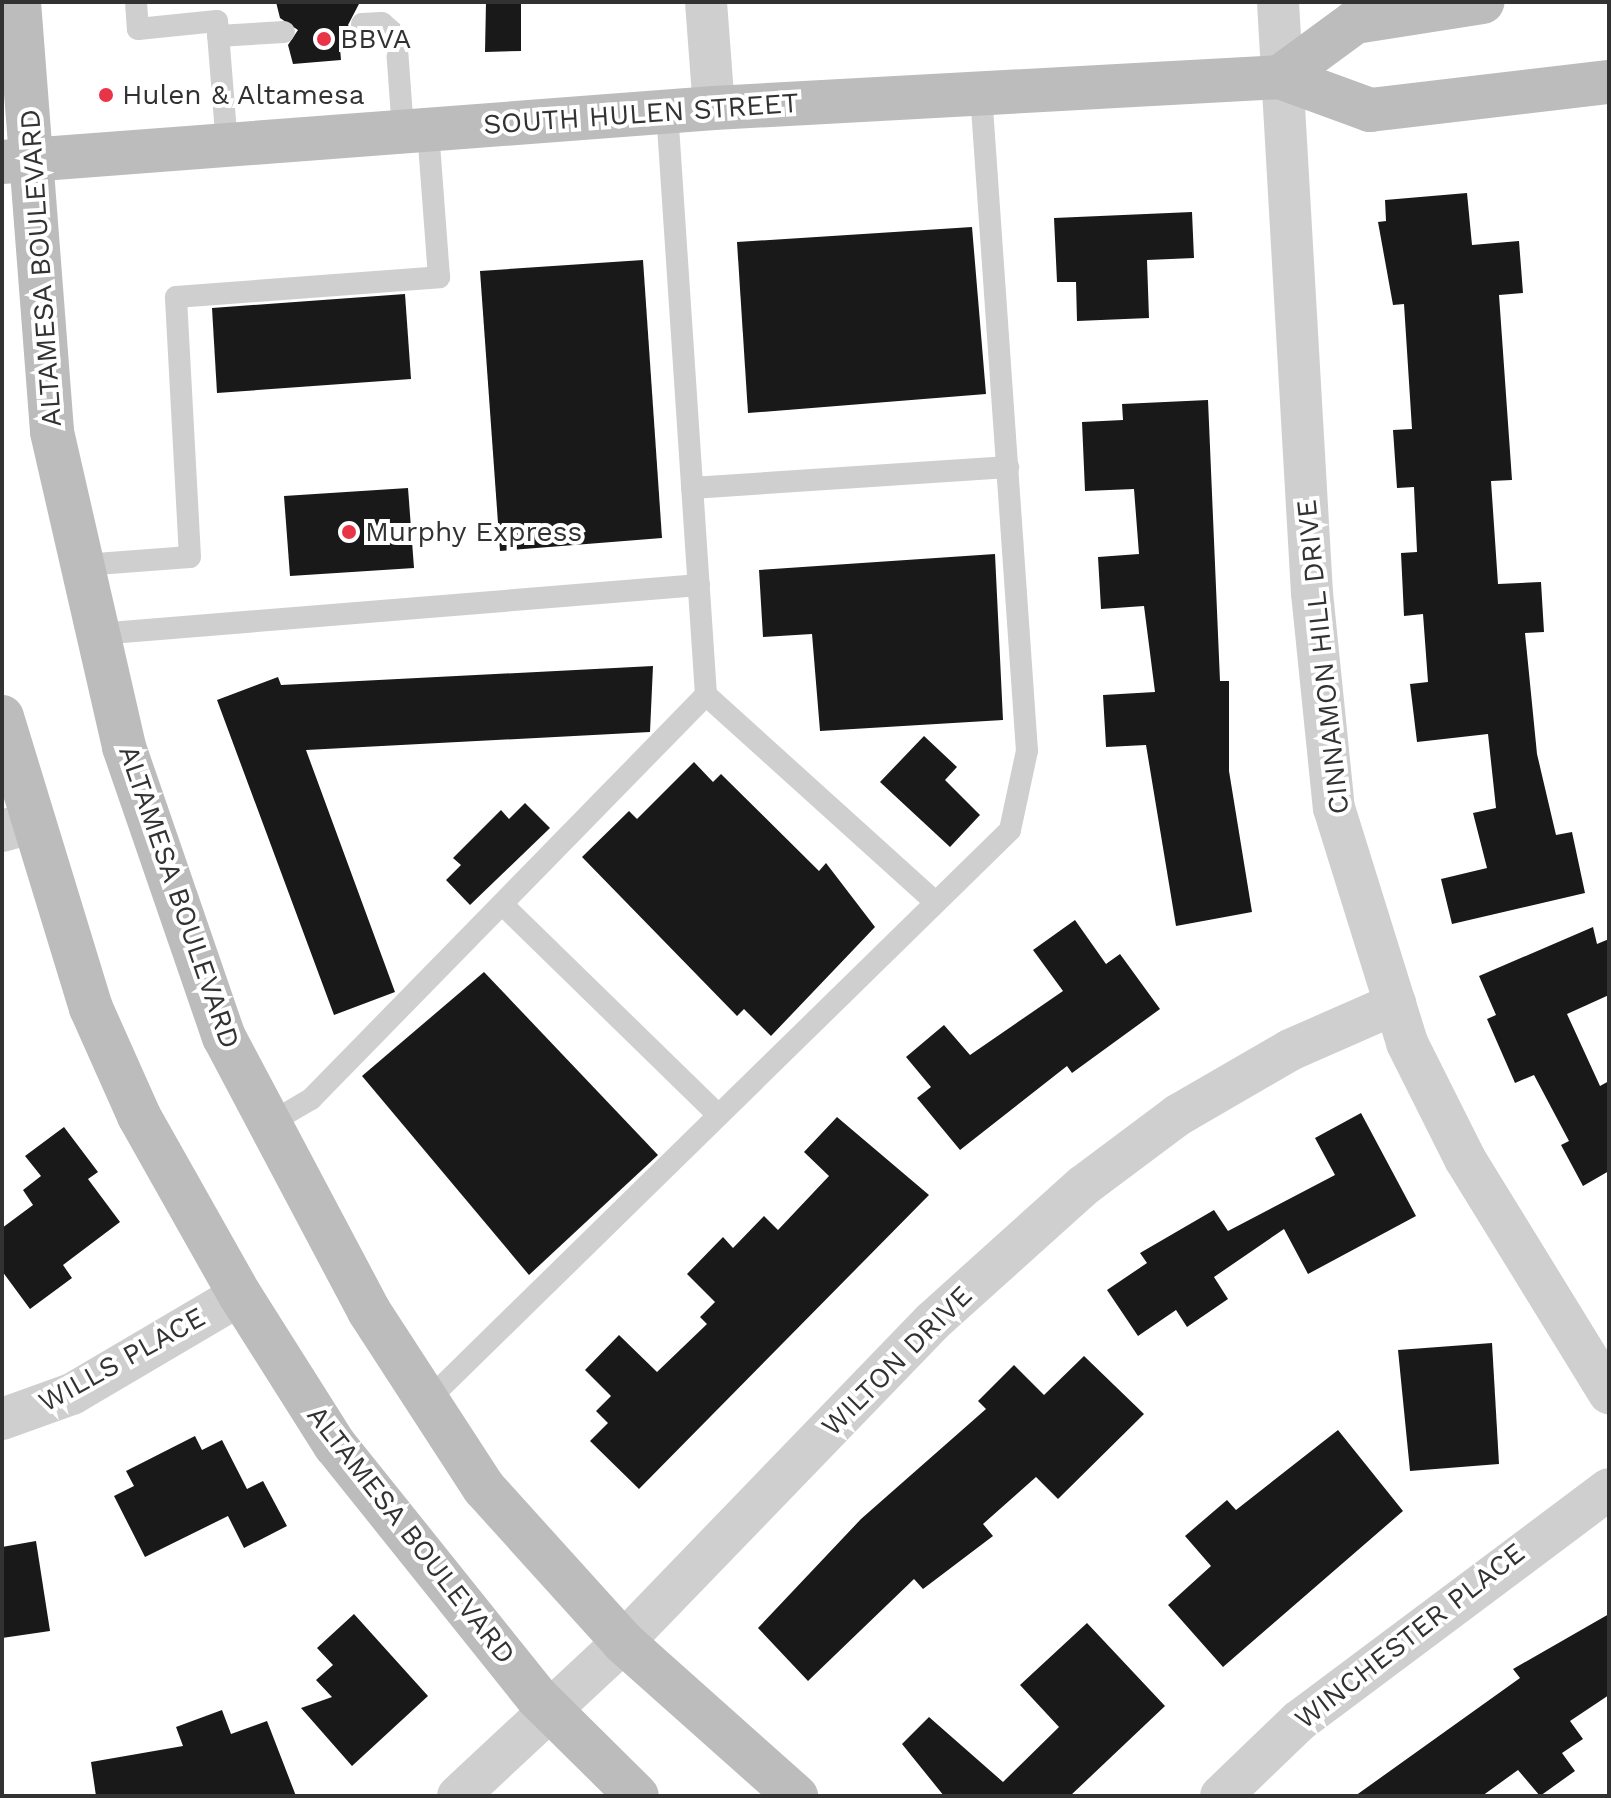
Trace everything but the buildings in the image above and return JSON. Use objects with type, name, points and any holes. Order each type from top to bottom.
[{"type":"main road","name":"ALTAMESA BOULEVARD","points":[[19,2],[18,160],[43,374],[124,747],[224,1037],[369,1311],[484,1488],[623,1642],[796,1796]]},
{"type":"main road","points":[[1280,77],[1355,22],[1482,2]]},
{"type":"main road","name":"SOUTH HULEN STREET","points":[[18,160],[667,111],[1280,77],[1370,110],[1609,82]]},
{"type":"main road","name":"ALTAMESA BOULEVARD","points":[[2,717],[16,827],[139,1116],[240,1295],[335,1445],[548,1707],[637,1796]]},
{"type":"street","points":[[706,2],[714,108]]},
{"type":"street","name":"CINNAMON HILL DRIVE","points":[[1278,2],[1312,593],[1334,808],[1395,1004],[1465,1159],[1609,1393]]},
{"type":"street","name":"WILTON DRIVE","points":[[458,1796],[548,1707],[623,1642],[933,1321],[1083,1186],[1178,1115],[1290,1050],[1395,1004]]},
{"type":"street","name":"WILLS PLACE","points":[[2,1419],[72,1394],[240,1295]]},
{"type":"street","name":"WINCHESTER PLACE","points":[[1221,1796],[1299,1721],[1554,1523],[1609,1489]]},
{"type":"lane","points":[[136,2],[138,29],[217,21],[227,144]]},
{"type":"lane","points":[[83,565],[190,557],[176,297],[439,277],[416,130],[396,35],[382,23],[362,24]]},
{"type":"lane","points":[[218,36],[284,32]]},
{"type":"lane","points":[[427,1401],[1010,830],[1027,751],[981,93]]},
{"type":"lane","points":[[667,111],[706,695],[935,902]]},
{"type":"lane","points":[[692,488],[1008,467]]},
{"type":"lane","points":[[98,634],[699,585]]},
{"type":"lane","points":[[270,1123],[311,1099],[706,695]]},
{"type":"lane","points":[[502,904],[718,1115]]},
{"type":"place","name":"BBVA","points":[[324,39]]},
{"type":"place","name":"Hulen & Altamesa","points":[[106,95]]},
{"type":"place","name":"Murphy Express","points":[[349,532]]}]
